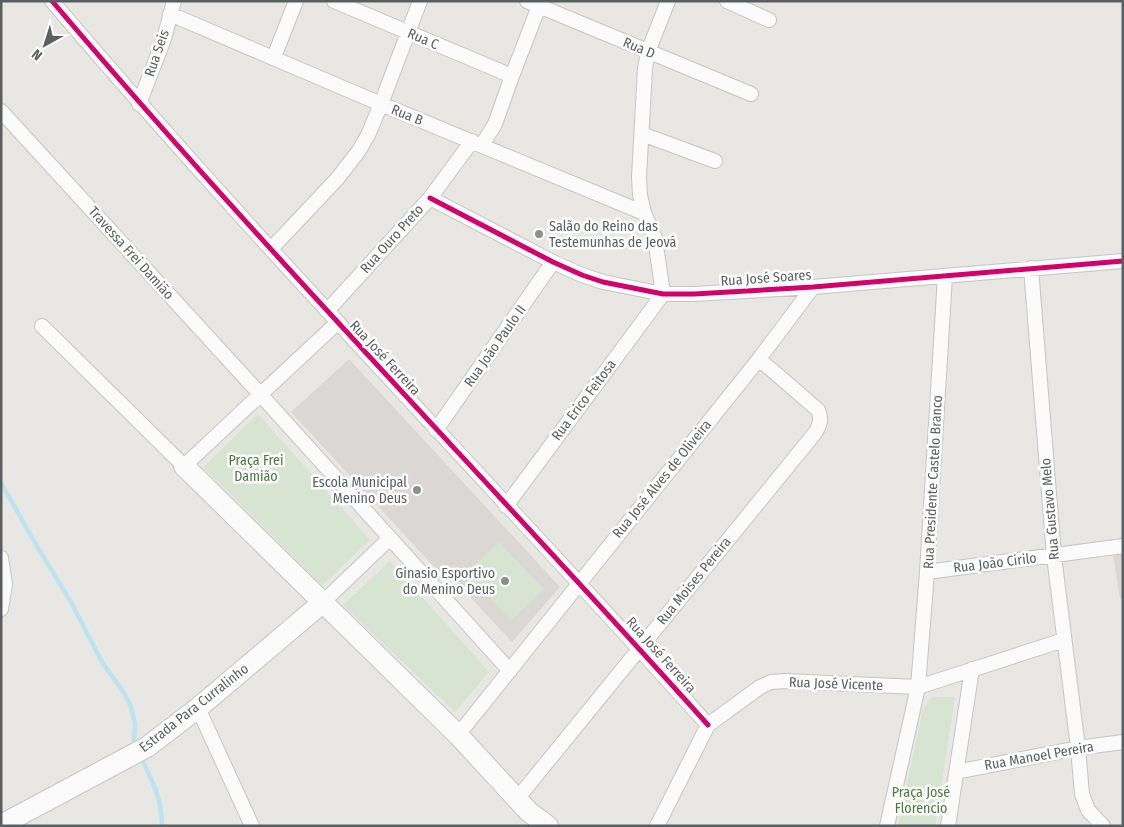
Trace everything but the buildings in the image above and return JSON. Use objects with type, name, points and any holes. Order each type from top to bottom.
[{"type":"street","name":"Rua José Ferreira","points":[[52,1],[139,104],[337,323],[640,648],[708,725]]},
{"type":"street","points":[[274,58],[296,1]]},
{"type":"street","name":"Rua C","points":[[334,1],[512,76]]},
{"type":"street","points":[[271,249],[350,164],[368,135],[420,1]]},
{"type":"street","points":[[663,294],[655,238],[644,213],[639,177],[645,68],[648,52],[668,1]]},
{"type":"street","points":[[727,1],[769,20]]},
{"type":"street","name":"Rua D","points":[[535,3],[751,94]]},
{"type":"street","name":"Rua Ouro Preto","points":[[327,311],[495,124],[535,3]]},
{"type":"street","name":"Rua Seis","points":[[139,104],[164,39],[172,8]]},
{"type":"street","name":"Rua B","points":[[172,8],[274,58],[644,213]]},
{"type":"street","name":"Travessa Frei Damião","points":[[1,111],[260,394]]},
{"type":"street","points":[[642,134],[715,162]]},
{"type":"street","name":"Rua José Soares","points":[[430,198],[553,262],[604,282],[663,294],[813,287],[1123,261]]},
{"type":"street","name":"Rua João Paulo II","points":[[436,430],[553,262]]},
{"type":"street","name":"Rua Gustavo Melo","points":[[1031,268],[1054,556],[1082,794],[1094,817],[1103,826]]},
{"type":"street","name":"Rua Presidente Castelo Branco","points":[[887,826],[918,687],[945,276]]},
{"type":"street","name":"Rua José Alves de Oliveira","points":[[510,671],[579,582],[759,359],[813,287]]},
{"type":"street","name":"Rua Erico Feitosa","points":[[506,506],[663,294]]},
{"type":"street","points":[[184,466],[337,323]]},
{"type":"street","points":[[42,326],[458,735],[529,812],[548,826]]},
{"type":"street","name":"Rua Moises Pereira","points":[[517,800],[815,433],[820,424],[818,410],[812,403],[759,359]]},
{"type":"street","points":[[260,394],[510,671],[458,735]]},
{"type":"street","points":[[322,603],[389,539]]},
{"type":"street","name":"Rua João Cirilo","points":[[927,572],[1123,546]]},
{"type":"street","points":[[1,558],[5,584],[2,604]]},
{"type":"street","name":"Estrada Para Curralinho","points":[[1,825],[147,746],[198,708],[322,603]]},
{"type":"street","points":[[918,687],[1064,640]]},
{"type":"street","points":[[948,826],[972,669]]},
{"type":"street","name":"Rua José Vicente","points":[[708,725],[760,687],[771,682],[918,687]]},
{"type":"street","points":[[198,708],[252,826]]},
{"type":"street","points":[[657,826],[708,725]]},
{"type":"street","name":"Rua Manoel Pereira","points":[[956,772],[1078,748],[1123,742]]},
{"type":"shaded area","name":"Escola Municipal Menino Deus","points":[[349,359],[560,587],[512,642],[444,569],[438,571],[291,412]]},
{"type":"shaded area","points":[[1123,554],[1123,598],[1120,599],[1113,555]]},
{"type":"green space","name":"Praça Frei Damião","points":[[258,414],[370,540],[322,585],[203,467]]},
{"type":"green space","name":"Ginasio Esportivo do Menino Deus","points":[[499,542],[544,589],[511,621],[466,573]]},
{"type":"green space","points":[[390,561],[489,672],[455,712],[343,605]]},
{"type":"green space","name":"Praça José Florencio","points":[[932,697],[955,697],[935,826],[898,826],[923,709]]},
{"type":"waterway","points":[[1,483],[71,602],[102,662],[124,693],[131,707],[135,724],[134,741],[137,747]]},
{"type":"waterway","points":[[141,757],[158,798],[162,826]]},
{"type":"cycle path","points":[[52,1],[132,94],[295,276],[708,725]]},
{"type":"cycle path","points":[[430,198],[553,262],[582,275],[603,282],[663,294],[813,287],[1123,261]]},
{"type":"place","name":"Salão do Reino das Testemunhas de Jeová","points":[[539,234]]},
{"type":"place","name":"Escola Municipal Menino Deus","points":[[417,490]]},
{"type":"place","name":"Ginasio Esportivo do Menino Deus","points":[[505,581]]}]
